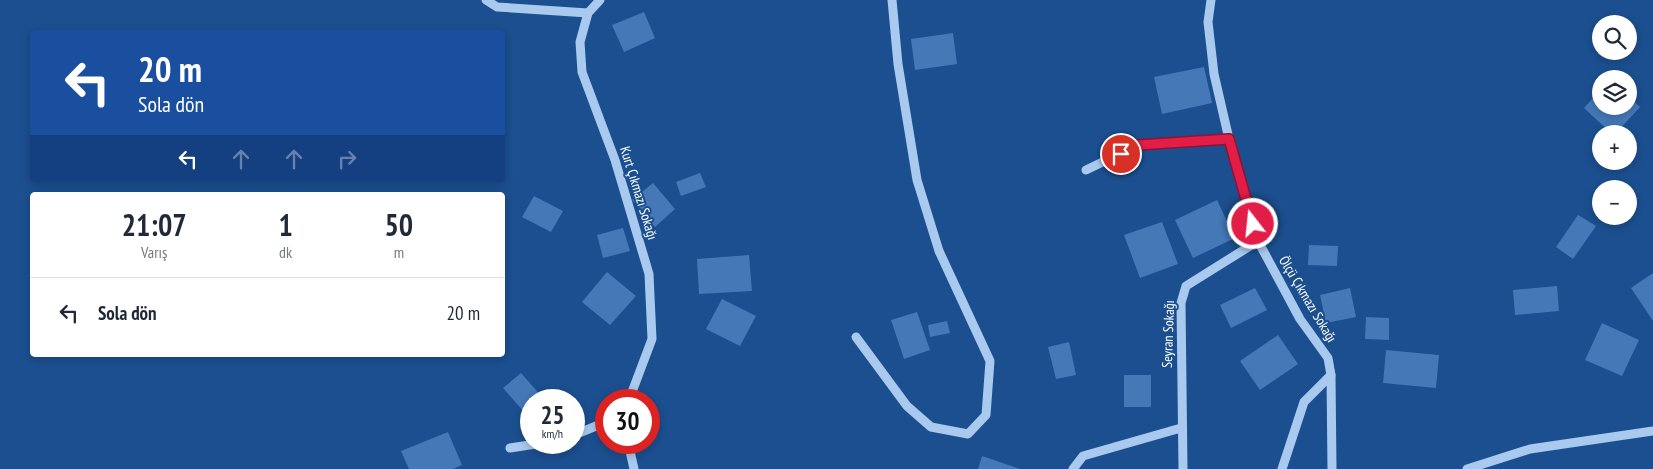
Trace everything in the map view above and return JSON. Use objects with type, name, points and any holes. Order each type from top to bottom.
[{"type":"street","points":[[486,0],[497,7],[588,13]]},
{"type":"street","name":"Kurt Çıkmazı Sokağı","points":[[600,0],[588,13],[580,42],[582,72],[615,160],[649,274],[652,339],[633,389]]},
{"type":"street","points":[[856,337],[907,406],[931,428],[968,434],[986,415],[990,361],[940,251],[917,180],[898,64],[892,0]]},
{"type":"street","name":"Ölçü Çıkmazı Sokağı","points":[[1211,0],[1208,22],[1213,65],[1229,139],[1258,240],[1300,319],[1328,358],[1332,469]]},
{"type":"street","points":[[1086,170],[1138,145],[1229,139]]},
{"type":"street","name":"Seyran Sokağı","points":[[1183,469],[1181,428],[1181,303],[1186,286],[1258,240]]},
{"type":"street","points":[[1282,469],[1304,402],[1330,375]]},
{"type":"street","points":[[1073,469],[1083,456],[1181,428]]},
{"type":"street","points":[[1467,469],[1530,449],[1653,431]]},
{"type":"street","points":[[510,448],[520,446]]},
{"type":"street","points":[[631,454],[634,469]]},
{"type":"building","points":[[644,12],[655,38],[624,52],[612,25]]},
{"type":"building","points":[[953,33],[957,64],[915,70],[911,39]]},
{"type":"building","points":[[1204,67],[1212,103],[1162,114],[1154,77]]},
{"type":"building","points":[[1592,99],[1592,115],[1633,115],[1623,125],[1602,125],[1584,108]]},
{"type":"building","points":[[700,173],[706,187],[681,196],[676,182]]},
{"type":"building","points":[[653,183],[675,209],[655,227],[632,200]]},
{"type":"building","points":[[534,196],[563,211],[551,232],[522,217]]},
{"type":"building","points":[[1217,200],[1235,238],[1193,258],[1175,220]]},
{"type":"building","points":[[1578,215],[1596,226],[1573,259],[1556,247]]},
{"type":"building","points":[[1162,222],[1178,264],[1140,278],[1124,235]]},
{"type":"building","points":[[623,228],[630,251],[603,258],[597,235]]},
{"type":"building","points":[[1309,245],[1338,246],[1337,266],[1308,265]]},
{"type":"building","points":[[749,255],[752,291],[699,294],[697,259]]},
{"type":"building","points":[[607,272],[636,296],[610,325],[582,302]]},
{"type":"building","points":[[1653,273],[1653,321],[1631,288]]},
{"type":"building","points":[[1557,286],[1559,311],[1515,315],[1513,290]]},
{"type":"building","points":[[1255,288],[1267,310],[1231,328],[1220,305]]},
{"type":"building","points":[[1350,288],[1356,317],[1326,323],[1320,295]]},
{"type":"building","points":[[722,299],[756,316],[740,346],[706,329]]},
{"type":"building","points":[[917,312],[930,350],[904,359],[891,320]]},
{"type":"building","points":[[1366,317],[1389,318],[1389,340],[1365,339]]},
{"type":"building","points":[[947,321],[950,333],[930,337],[928,325]]},
{"type":"building","points":[[1602,323],[1639,340],[1622,376],[1585,360]]},
{"type":"building","points":[[1278,335],[1298,364],[1260,390],[1240,361]]},
{"type":"building","points":[[1069,342],[1076,375],[1056,379],[1048,347]]},
{"type":"building","points":[[1386,350],[1439,355],[1436,388],[1383,383]]},
{"type":"building","points":[[521,373],[535,389],[520,389],[520,407],[503,388]]},
{"type":"building","points":[[1124,375],[1151,375],[1151,407],[1124,407]]},
{"type":"building","points":[[448,432],[462,465],[453,469],[409,469],[401,451]]},
{"type":"building","points":[[982,456],[1020,469],[978,469]]},
{"type":"route","points":[[1121,154],[1138,145],[1229,139],[1253,224]]}]
